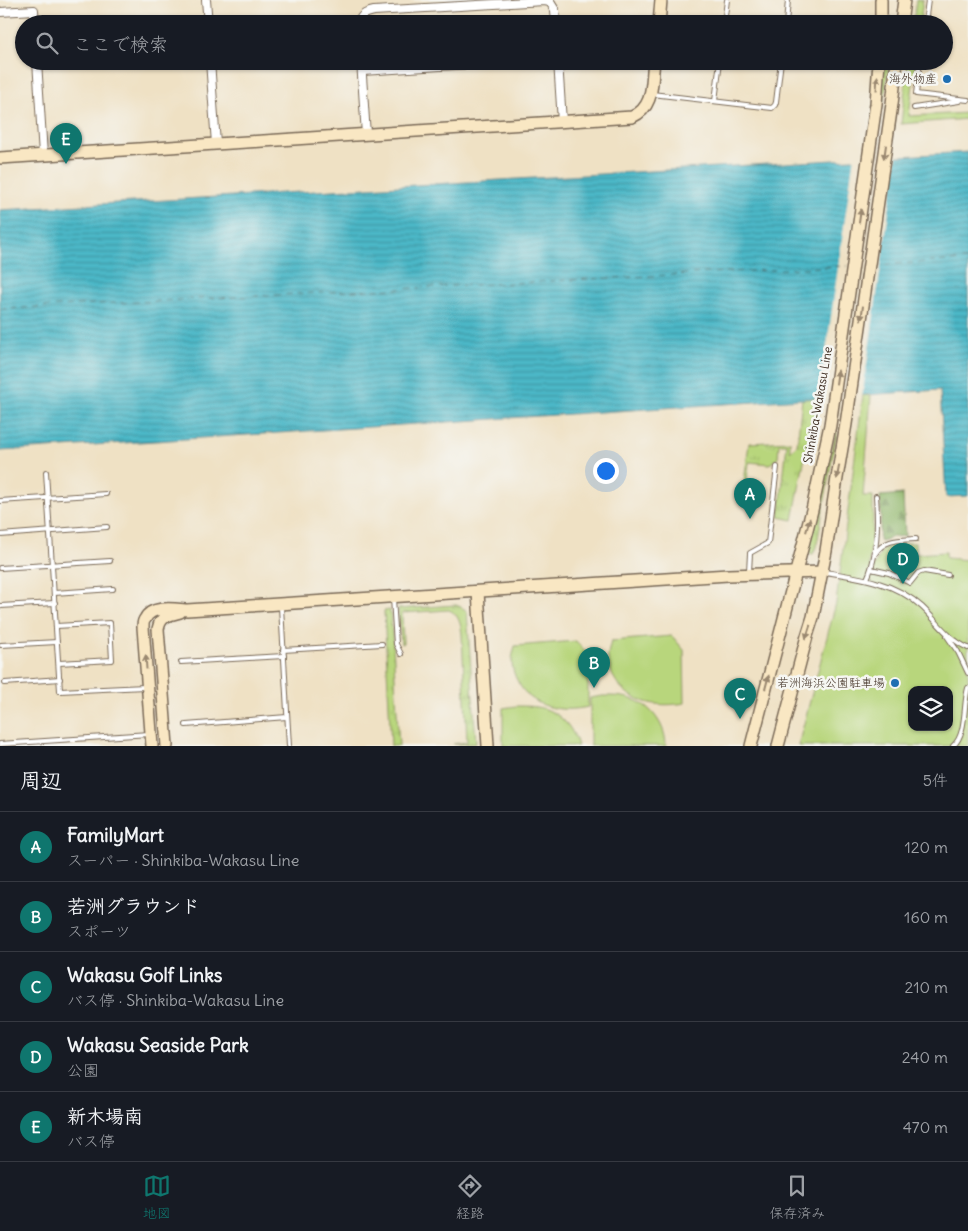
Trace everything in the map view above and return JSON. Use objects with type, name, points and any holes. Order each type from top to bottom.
[{"type":"street","points":[[206,0],[207,15]]},
{"type":"street","points":[[659,15],[661,0]]},
{"type":"street","points":[[881,0],[881,15]]},
{"type":"street","points":[[902,15],[904,0]]},
{"type":"street","points":[[363,15],[374,11],[544,1],[550,2],[554,7],[555,15]]},
{"type":"street","points":[[0,12],[34,10],[34,15]]},
{"type":"street","points":[[38,70],[43,155]]},
{"type":"street","points":[[211,70],[216,144]]},
{"type":"street","points":[[366,135],[362,71],[378,70]]},
{"type":"street","points":[[559,70],[562,122]]},
{"type":"street","points":[[0,158],[632,117],[639,114],[648,103],[653,70]]},
{"type":"street","name":"Shinkiba-Wakasu Line","points":[[750,746],[812,510],[830,425],[876,104],[878,70]]},
{"type":"street","points":[[778,746],[806,636],[813,617],[822,572],[846,424],[896,70]]},
{"type":"street","points":[[151,740],[143,627],[145,618],[150,612],[159,609],[186,610],[749,574],[822,572]]},
{"type":"street","points":[[478,592],[488,746]]},
{"type":"street","points":[[166,746],[158,630],[162,618],[186,610]]},
{"type":"lane","points":[[725,15],[727,0]]},
{"type":"lane","points":[[787,15],[788,0]]},
{"type":"lane","points":[[926,15],[928,0]]},
{"type":"lane","points":[[715,101],[719,70]]},
{"type":"lane","points":[[650,94],[772,108],[776,102],[780,70]]},
{"type":"lane","points":[[919,70],[916,94],[967,100]]},
{"type":"lane","points":[[914,108],[967,100]]},
{"type":"lane","points":[[749,574],[750,553],[768,543],[777,467]]},
{"type":"lane","points":[[46,472],[60,691],[147,687]]},
{"type":"lane","points":[[0,501],[106,494]]},
{"type":"lane","points":[[867,579],[872,568],[874,556],[878,516],[876,496]]},
{"type":"lane","points":[[0,535],[107,527]]},
{"type":"lane","points":[[874,556],[877,550],[887,542],[916,539]]},
{"type":"lane","points":[[0,568],[110,560]]},
{"type":"lane","points":[[872,568],[889,573],[910,583],[918,574],[924,571],[948,575]]},
{"type":"lane","points":[[822,572],[867,579],[892,587],[920,605],[952,639],[968,648]]},
{"type":"lane","points":[[54,593],[113,589]]},
{"type":"lane","points":[[393,597],[396,644],[402,654]]},
{"type":"lane","points":[[0,606],[55,603]]},
{"type":"lane","points":[[281,604],[289,746]]},
{"type":"lane","points":[[56,626],[110,623],[112,660],[59,663]]},
{"type":"lane","points":[[944,630],[958,652],[968,673]]},
{"type":"lane","points":[[1,645],[57,642]]},
{"type":"lane","points":[[283,650],[382,644]]},
{"type":"lane","points":[[181,662],[284,656]]},
{"type":"lane","points":[[5,683],[60,680]]},
{"type":"lane","points":[[953,746],[962,732],[968,688]]},
{"type":"lane","points":[[186,725],[287,717]]},
{"type":"lane","points":[[0,744],[151,740]]},
{"type":"green space","points":[[916,0],[923,0],[921,15],[914,15]]},
{"type":"green space","points":[[883,70],[888,70],[884,102],[880,103]]},
{"type":"green space","points":[[907,70],[915,70],[909,116],[968,113],[968,119],[901,124]]},
{"type":"green space","points":[[863,395],[871,396],[863,496],[873,496],[869,565],[875,565],[885,548],[901,543],[915,543],[916,554],[946,552],[946,558],[968,560],[968,746],[798,746],[836,603]]},
{"type":"green space","points":[[820,398],[815,426],[808,440],[793,520],[779,517],[787,444],[779,444],[778,458],[770,464],[749,462],[746,488],[760,490],[758,501],[742,499],[749,443],[790,441],[790,451],[797,445],[802,399]]},
{"type":"green space","points":[[836,431],[817,544],[813,554],[810,554],[808,551]]},
{"type":"green space","points":[[903,494],[905,536],[881,541],[879,540],[880,496]]},
{"type":"green space","points":[[456,605],[467,611],[475,744],[453,744],[467,742],[462,635],[457,617],[449,610],[402,613],[403,643],[401,644],[398,609]]},
{"type":"green space","points":[[390,610],[399,746],[391,746],[384,611]]},
{"type":"green space","points":[[672,636],[684,650],[685,703],[654,704],[635,698],[626,692],[613,676],[610,667],[608,655],[611,641]]},
{"type":"green space","points":[[576,641],[588,654],[588,707],[578,709],[557,708],[547,706],[530,697],[514,673],[512,661],[515,646]]},
{"type":"green space","points":[[603,696],[627,698],[647,707],[661,725],[666,746],[590,746],[590,698]]},
{"type":"green space","points":[[516,706],[540,708],[558,716],[574,734],[578,746],[503,746],[503,708]]},
{"type":"water","points":[[968,152],[968,496],[946,497],[940,390],[0,451],[0,210]]},
{"type":"pier","points":[[897,154],[862,398],[819,401],[854,156]]},
{"type":"ferry route","points":[[874,265],[968,260]]},
{"type":"ferry route","points":[[0,309],[847,266]]},
{"type":"place","name":"海外物産","points":[[947,79]]},
{"type":"place","name":"新木場南","points":[[66,164]]},
{"type":"place","name":"FamilyMart","points":[[750,519]]},
{"type":"place","name":"Wakasu Seaside Park","points":[[903,584]]},
{"type":"place","name":"若洲海浜公園駐車場","points":[[895,683]]},
{"type":"place","name":"若洲グラウンド","points":[[594,688]]},
{"type":"place","name":"Wakasu Golf Links","points":[[740,719]]}]
